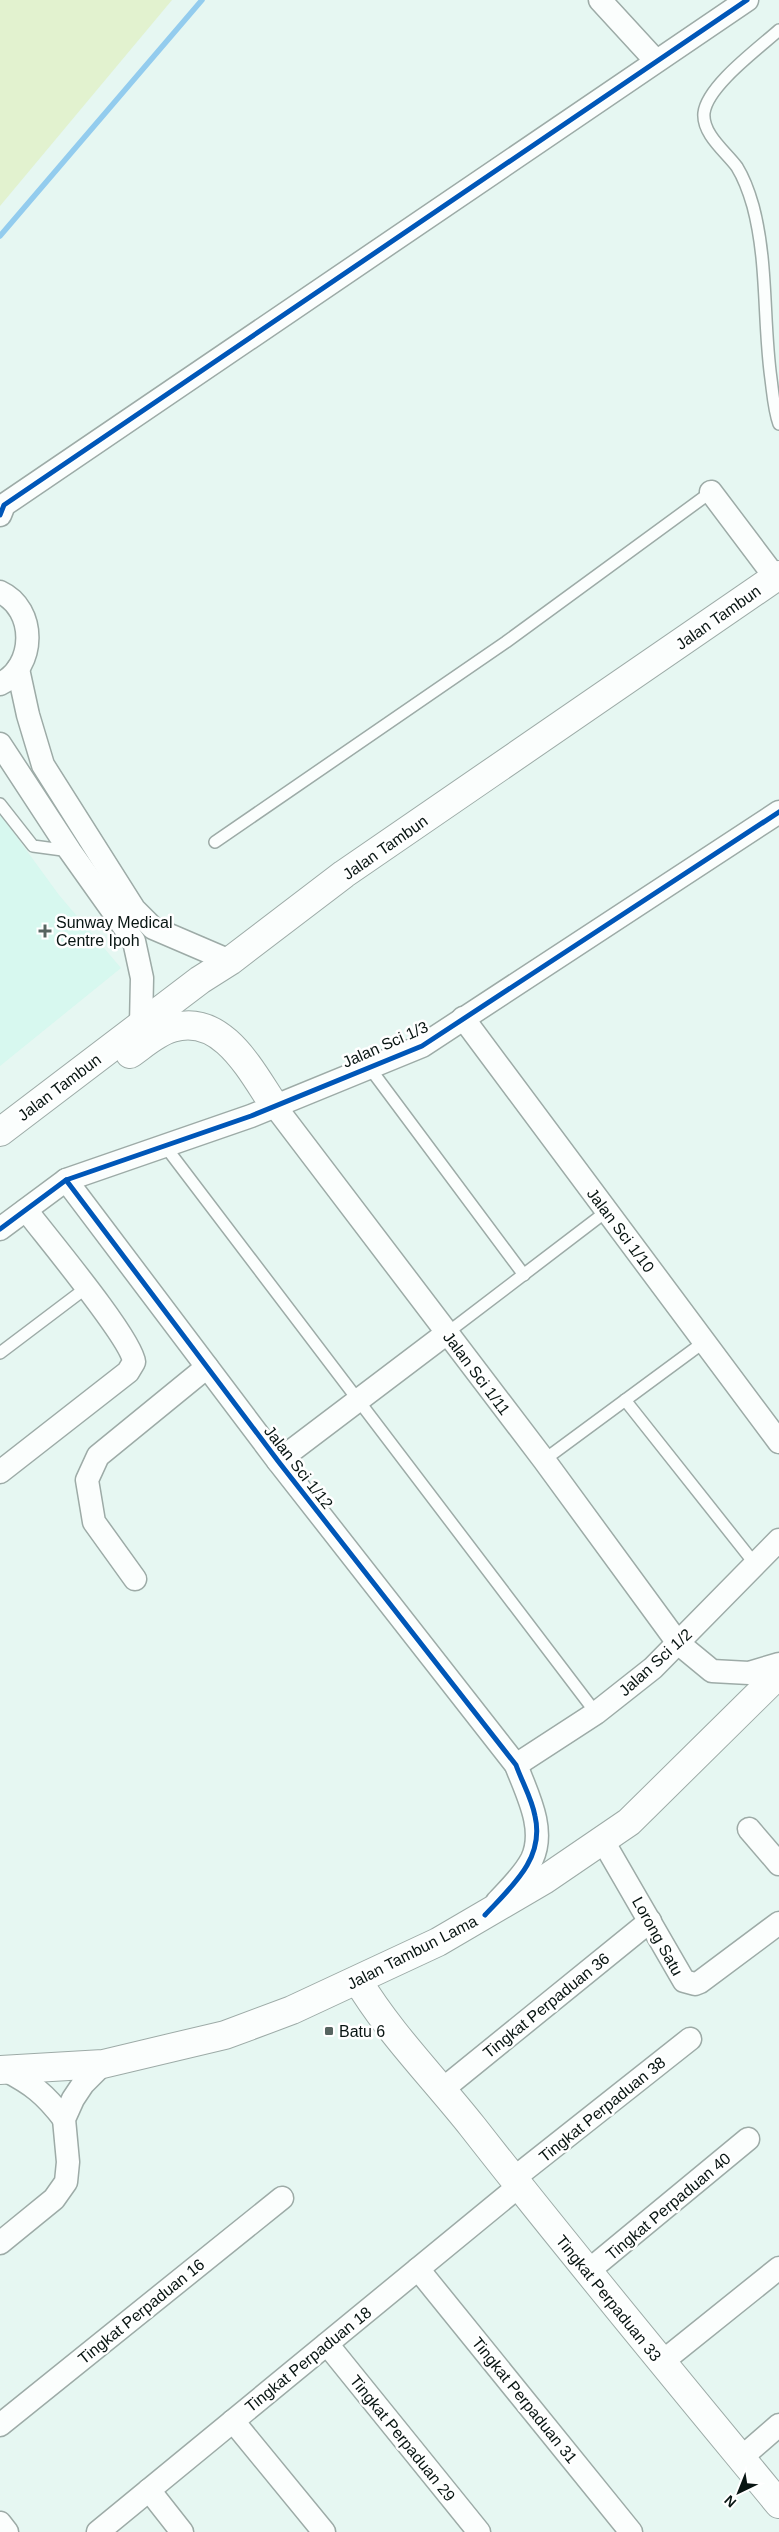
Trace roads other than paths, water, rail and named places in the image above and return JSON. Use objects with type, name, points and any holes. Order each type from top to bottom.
[{"type":"main road","name":"Jalan Tambun","points":[[9,1125],[200,980],[230,961],[344,874],[777,576]]},
{"type":"main road","points":[[9,1125],[78,1088],[172,1028],[192,1024],[220,1035],[246,1063],[274,1105]]},
{"type":"main road","name":"Jalan Tambun Lama","points":[[2,2070],[103,2064],[225,2035],[292,2010],[358,1981],[438,1942],[592,1848],[658,1796],[779,1674]]},
{"type":"main road","name":"Tingkat Perpaduan 33","points":[[358,1981],[376,2010],[443,2089],[587,2272],[779,2504]]},
{"type":"street","points":[[600,0],[656,61]]},
{"type":"street","points":[[0,514],[4,505],[743,1]]},
{"type":"street","points":[[711,492],[777,576]]},
{"type":"street","points":[[0,592],[17,606],[25,620],[28,637],[26,654],[18,669],[0,684]]},
{"type":"street","points":[[18,669],[28,715],[43,765],[134,909],[153,928],[230,961]]},
{"type":"street","points":[[0,744],[70,851],[134,941],[142,978],[141,1025]]},
{"type":"street","name":"Jalan Sci 1/3","points":[[0,1229],[66,1180],[251,1116],[422,1046],[779,812]]},
{"type":"street","name":"Jalan Sci 1/10","points":[[463,1018],[779,1442]]},
{"type":"street","name":"Jalan Sci 1/11","points":[[274,1105],[544,1460],[678,1643],[712,1671],[749,1673],[779,1664]]},
{"type":"street","name":"Jalan Sci 1/12","points":[[66,1180],[278,1461],[516,1765],[536,1816],[536,1847],[526,1869],[485,1915]]},
{"type":"street","points":[[0,1472],[132,1368],[133,1357],[127,1345],[26,1210]]},
{"type":"street","points":[[278,1461],[447,1333]]},
{"type":"street","points":[[135,1580],[94,1522],[87,1480],[98,1456],[207,1367]]},
{"type":"street","name":"Jalan Sci 1/2","points":[[516,1765],[596,1713],[653,1668],[779,1540]]},
{"type":"street","points":[[749,1829],[779,1864]]},
{"type":"street","name":"Lorong Satu","points":[[592,1848],[650,1921],[680,1977],[684,1981],[695,1984],[779,1922]]},
{"type":"street","name":"Tingkat Perpaduan 36","points":[[443,2089],[650,1921]]},
{"type":"street","name":"Tingkat Perpaduan 38","points":[[516,2183],[690,2039]]},
{"type":"street","points":[[0,2243],[54,2199],[66,2182],[68,2162],[64,2119],[73,2099],[83,2084],[103,2064]]},
{"type":"street","points":[[2,2070],[32,2084],[48,2098],[64,2119]]},
{"type":"street","name":"Tingkat Perpaduan 40","points":[[587,2272],[748,2139]]},
{"type":"street","name":"Tingkat Perpaduan 18","points":[[98,2532],[418,2269],[516,2183]]},
{"type":"street","name":"Tingkat Perpaduan 16","points":[[0,2425],[282,2198]]},
{"type":"street","points":[[662,2362],[779,2268]]},
{"type":"street","name":"Tingkat Perpaduan 31","points":[[418,2269],[631,2532]]},
{"type":"street","name":"Tingkat Perpaduan 29","points":[[327,2344],[479,2532]]},
{"type":"street","points":[[233,2421],[324,2532]]},
{"type":"street","points":[[741,2458],[779,2425]]},
{"type":"street","points":[[149,2490],[182,2532]]},
{"type":"street","points":[[0,2524],[7,2532]]},
{"type":"lane","points":[[779,30],[718,87],[707,102],[704,115],[707,128],[737,167],[748,186],[754,210],[765,301],[769,363],[779,424]]},
{"type":"lane","points":[[215,842],[506,642],[711,492]]},
{"type":"lane","points":[[0,804],[33,846],[70,851]]},
{"type":"lane","points":[[369,1067],[524,1275]]},
{"type":"lane","points":[[165,1146],[596,1713]]},
{"type":"lane","points":[[447,1333],[607,1211]]},
{"type":"lane","points":[[0,1353],[86,1288]]},
{"type":"lane","points":[[544,1460],[704,1342]]},
{"type":"lane","points":[[625,1400],[755,1564]]},
{"type":"waterway","points":[[0,236],[202,0]]},
{"type":"place","name":"Sunway Medical Centre Ipoh","points":[[45,931]]},
{"type":"place","name":"Batu 6","points":[[329,2031]]}]
